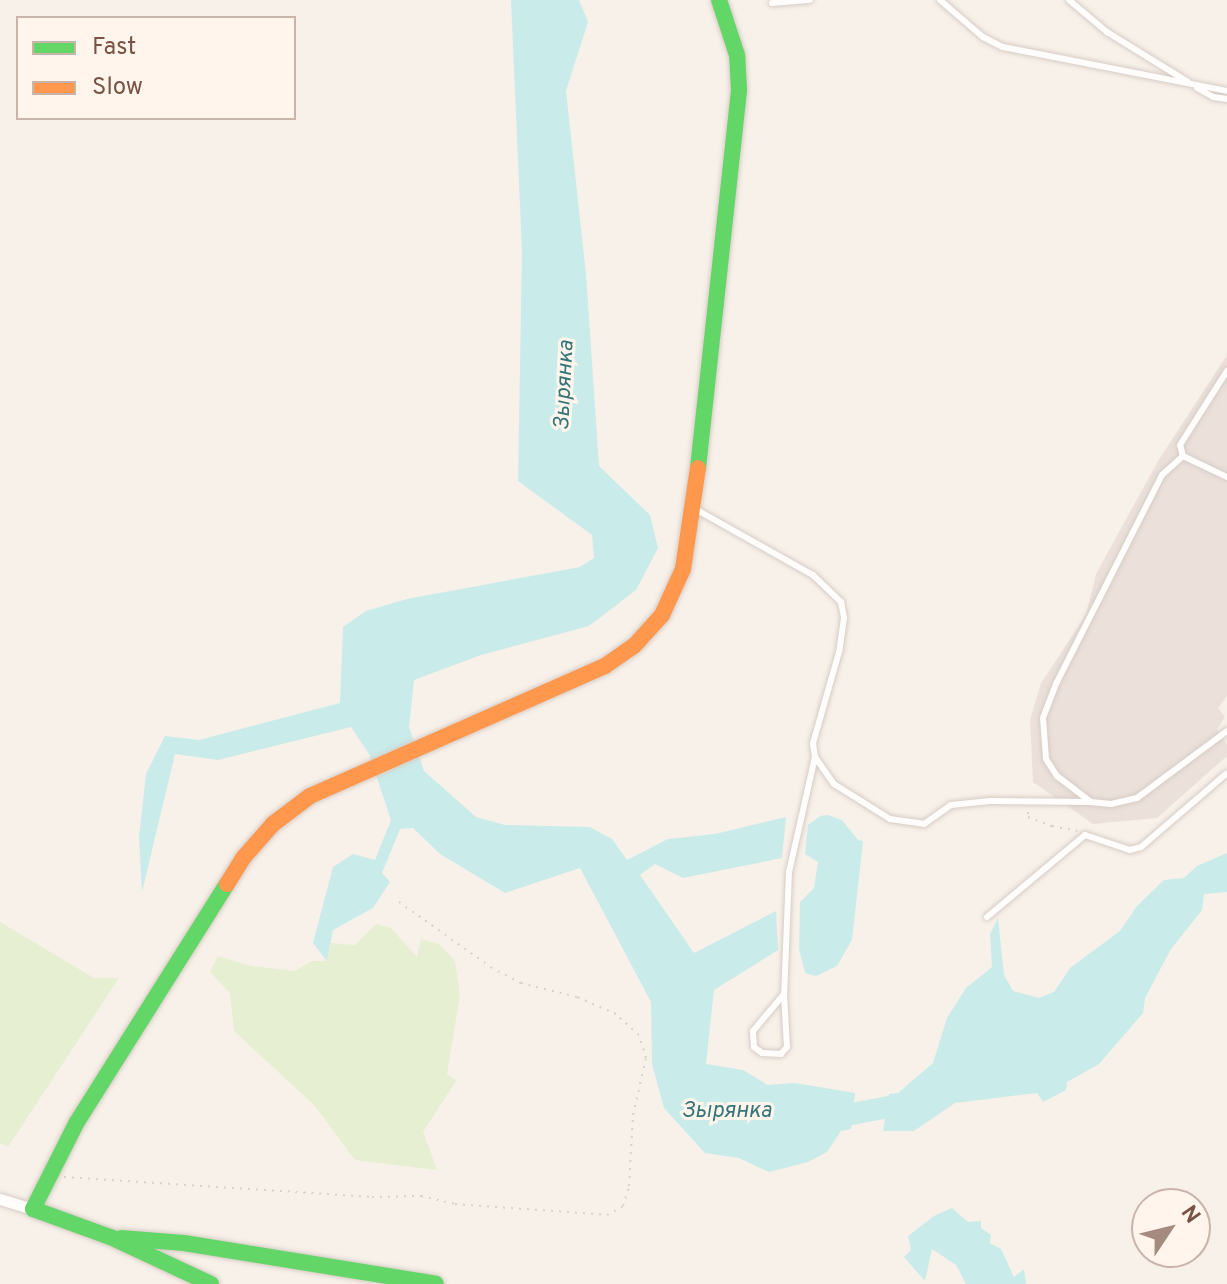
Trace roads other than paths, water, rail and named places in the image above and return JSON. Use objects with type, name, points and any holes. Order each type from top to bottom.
[{"type":"street","points":[[33,1209],[77,1122],[244,857],[290,810],[349,777],[605,666],[648,633],[670,600],[683,569],[694,508],[739,90],[737,55],[719,0]]},
{"type":"street","points":[[0,1199],[110,1237],[211,1284]]},
{"type":"street","points":[[110,1237],[184,1243],[436,1284]]},
{"type":"street","points":[[177,1268],[184,1243]]},
{"type":"lane","points":[[772,3],[810,0]]},
{"type":"lane","points":[[940,0],[983,37],[1003,47],[1227,91]]},
{"type":"lane","points":[[1069,0],[1107,32],[1213,97],[1227,99]]},
{"type":"lane","points":[[1227,371],[1180,445],[1183,456],[1227,477]]},
{"type":"lane","points":[[1091,802],[1057,776],[1046,759],[1043,718],[1056,684],[1162,475],[1183,456]]},
{"type":"lane","points":[[694,508],[813,575],[841,602],[844,618],[839,652],[813,743],[815,757],[789,872],[784,994],[787,1047],[781,1054],[762,1053],[754,1047],[753,1031],[784,994]]},
{"type":"lane","points":[[815,757],[834,784],[890,819],[924,824],[951,805],[1027,800],[1111,804],[1137,798],[1227,731]]},
{"type":"lane","points":[[987,917],[1085,835],[1130,850],[1141,847],[1227,773]]},
{"type":"water","name":"Зырянка","points":[[511,0],[579,0],[588,22],[566,91],[586,274],[599,466],[650,515],[658,548],[636,590],[589,626],[481,655],[414,680],[409,727],[424,771],[476,817],[505,825],[590,827],[612,839],[627,860],[668,839],[715,834],[786,817],[782,858],[683,878],[655,864],[640,875],[694,953],[776,911],[778,950],[714,990],[706,1064],[743,1070],[768,1085],[795,1083],[855,1093],[851,1129],[841,1131],[827,1152],[808,1162],[769,1172],[739,1158],[705,1153],[664,1108],[652,1064],[651,1002],[580,868],[505,893],[440,854],[413,828],[400,829],[382,873],[390,882],[373,908],[333,930],[327,961],[313,943],[333,867],[353,854],[375,860],[391,820],[369,754],[351,727],[218,760],[175,754],[142,892],[139,837],[146,774],[165,736],[199,740],[340,703],[343,627],[366,611],[407,599],[580,567],[594,558],[592,535],[518,481],[522,252]]},
{"type":"water","points":[[828,815],[842,820],[858,840],[863,841],[852,940],[837,966],[816,976],[805,973],[799,949],[800,902],[814,888],[818,862],[805,854],[808,825],[820,816]]},
{"type":"water","points":[[1227,853],[1227,892],[1204,894],[1202,910],[1171,949],[1145,998],[1143,1013],[1099,1064],[1067,1082],[1066,1090],[1043,1102],[1037,1093],[955,1103],[914,1131],[883,1131],[889,1094],[898,1093],[933,1063],[947,1018],[966,988],[992,967],[990,934],[998,918],[1004,975],[1013,991],[1039,998],[1054,992],[1070,968],[1120,931],[1137,906],[1164,880],[1184,878],[1197,866]]},
{"type":"water","points":[[952,1208],[968,1222],[981,1221],[981,1228],[991,1235],[990,1243],[1001,1249],[1014,1277],[1024,1269],[1026,1284],[966,1284],[956,1265],[932,1249],[925,1281],[904,1257],[911,1250],[908,1236],[934,1216]]},
{"type":"waterway","name":"Зырянка","points":[[826,1119],[914,1102]]}]
